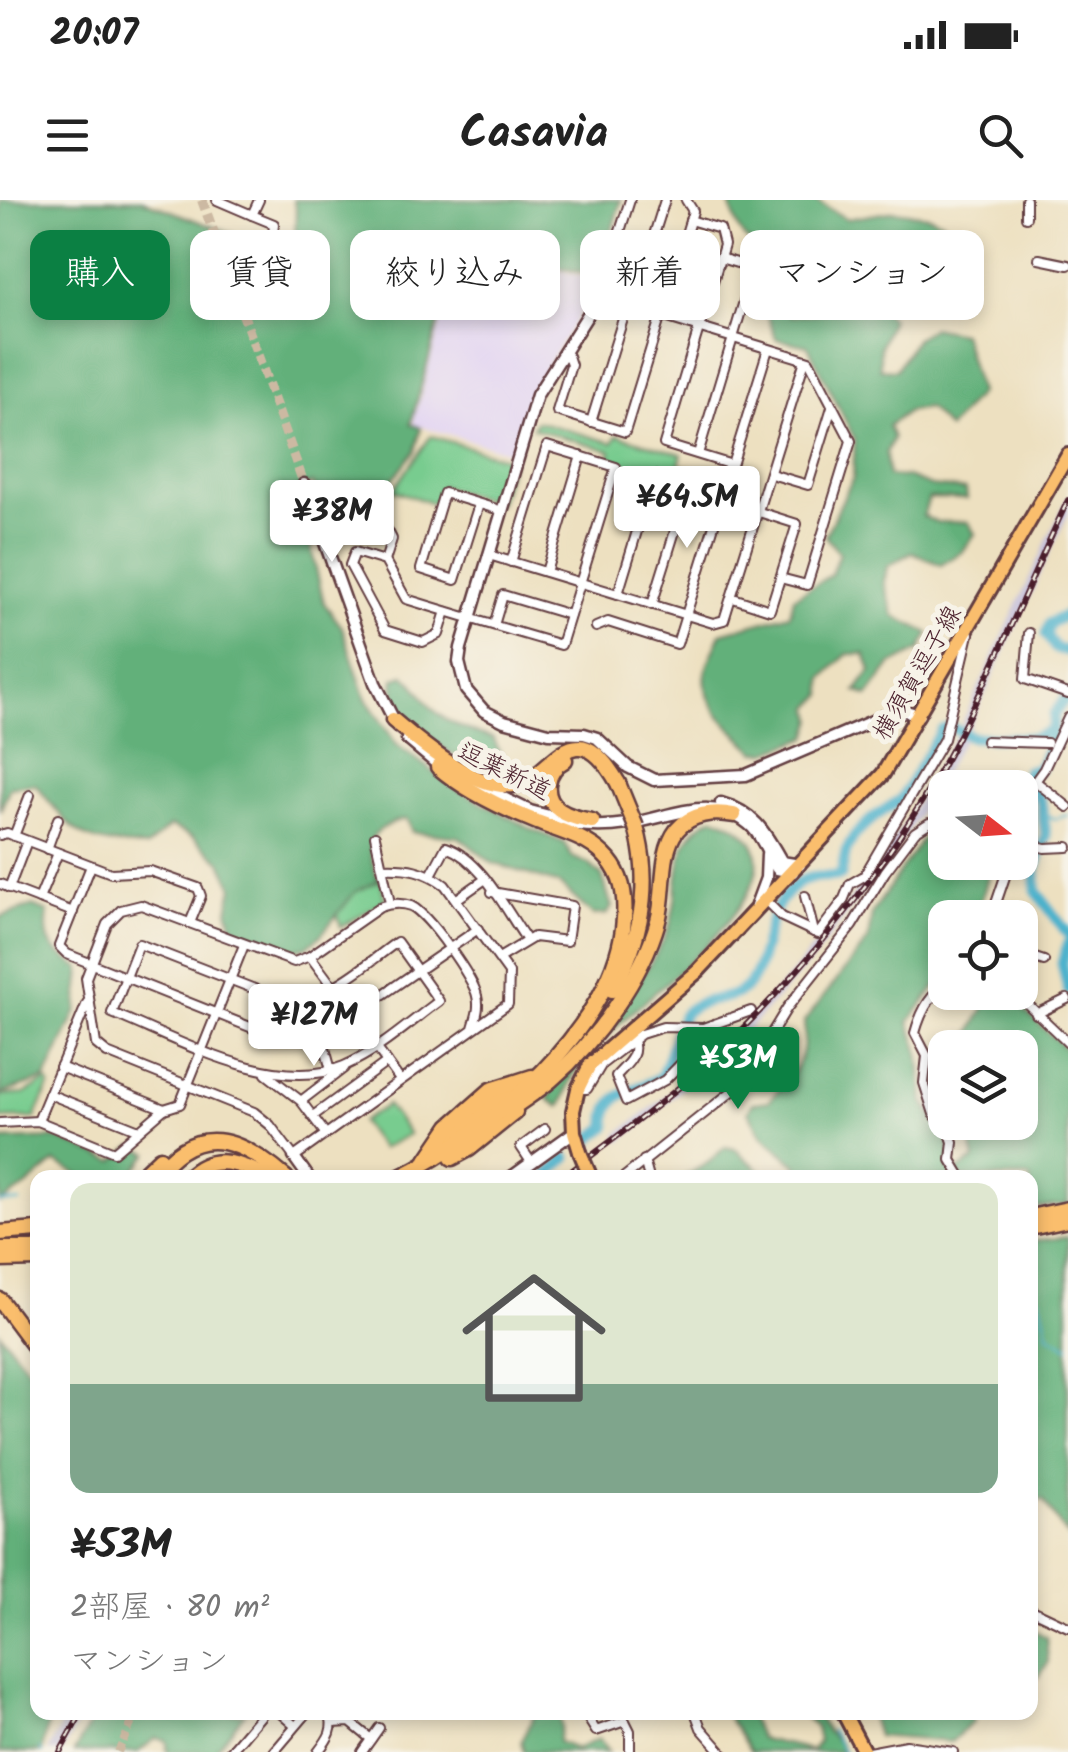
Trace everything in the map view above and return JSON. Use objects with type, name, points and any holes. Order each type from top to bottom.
[{"type":"highway","points":[[392,720],[436,756],[498,784],[520,784],[556,755],[572,749],[587,751],[602,760],[634,828],[644,887],[630,953],[596,1013],[518,1092]]},
{"type":"highway","points":[[592,821],[566,814],[555,806],[548,788],[551,772],[562,761],[582,758],[598,766],[616,784]]},
{"type":"highway","points":[[438,767],[507,809],[587,843],[609,861],[620,878],[625,914],[621,942],[607,985]]},
{"type":"highway","points":[[434,1156],[450,1126],[492,1090],[518,1092],[554,1078],[586,1042],[636,971],[656,927],[668,851],[680,827],[703,814],[734,815]]},
{"type":"highway","points":[[411,1170],[484,1124],[532,1079],[578,1027],[607,985],[624,953],[637,905],[634,828]]},
{"type":"highway","points":[[421,1170],[506,1093],[532,1079]]},
{"type":"highway","points":[[149,1170],[183,1143],[207,1137],[254,1152],[276,1170]]},
{"type":"highway","points":[[162,1170],[183,1150],[224,1140]]},
{"type":"highway","points":[[170,1170],[182,1158],[202,1150],[222,1149],[246,1156],[261,1170]]},
{"type":"highway","points":[[198,1170],[207,1163],[223,1161],[254,1170]]},
{"type":"highway","points":[[1038,1215],[1068,1209]]},
{"type":"highway","points":[[1038,1226],[1068,1219]]},
{"type":"highway","points":[[0,1232],[30,1230]]},
{"type":"highway","points":[[0,1249],[30,1249]]},
{"type":"highway","points":[[0,1260],[30,1260]]},
{"type":"highway","points":[[0,1300],[30,1339]]},
{"type":"main road","name":"横須賀逗子線","points":[[578,1089],[599,1055],[670,998],[771,900],[870,790],[919,715],[1068,455]]},
{"type":"main road","points":[[578,1089],[574,1132],[588,1170]]},
{"type":"main road","points":[[848,1720],[866,1752]]},
{"type":"street","points":[[217,200],[274,224],[273,230]]},
{"type":"street","points":[[252,215],[259,200]]},
{"type":"street","points":[[621,230],[630,200]]},
{"type":"street","points":[[655,230],[664,200]]},
{"type":"street","points":[[686,200],[693,211],[687,230]]},
{"type":"street","points":[[1026,200],[1026,216]]},
{"type":"street","points":[[690,220],[720,230],[724,245],[720,258],[754,268],[698,454]]},
{"type":"street","points":[[1039,259],[1068,265]]},
{"type":"street","points":[[585,320],[538,395],[464,638],[459,662],[473,701],[494,717],[534,730],[597,738],[639,774],[669,782],[746,775],[890,713],[906,711],[919,715]]},
{"type":"street","points":[[591,422],[623,320]]},
{"type":"street","points":[[563,353],[572,365],[556,412],[625,432],[660,320]]},
{"type":"street","points":[[674,320],[808,361],[851,441],[806,585],[780,578]]},
{"type":"street","points":[[701,320],[664,444],[732,464],[768,349]]},
{"type":"street","points":[[489,556],[718,623],[727,616],[733,598],[805,360]]},
{"type":"street","points":[[770,474],[808,485],[832,406]]},
{"type":"street","points":[[446,611],[439,634],[423,642],[385,630],[350,565],[355,552],[385,562],[406,600],[446,611],[561,645],[616,467],[546,446],[511,562]]},
{"type":"street","points":[[546,572],[581,456]]},
{"type":"street","points":[[596,626],[608,622],[678,644],[723,496],[654,475],[618,594]]},
{"type":"street","name":"逗葉新道","points":[[304,484],[374,683],[392,720],[409,742],[438,767],[509,807],[568,824],[613,826],[706,807],[734,815]]},
{"type":"street","points":[[652,604],[689,486]]},
{"type":"street","points":[[478,504],[455,580],[421,569],[444,493],[502,511]]},
{"type":"street","points":[[733,598],[770,610],[797,524],[759,512]]},
{"type":"street","points":[[385,562],[392,539],[388,531]]},
{"type":"street","points":[[494,626],[503,595],[570,615]]},
{"type":"street","points":[[770,848],[777,868],[771,900],[780,916],[818,934],[843,901],[850,884],[864,876],[949,727],[970,628]]},
{"type":"street","points":[[1029,634],[1025,680],[1066,693]]},
{"type":"street","points":[[1038,774],[1068,718]]},
{"type":"street","name":"逗葉新道","points":[[392,720],[433,758],[493,794],[541,814],[592,821],[718,802],[748,814],[764,829],[770,848]]},
{"type":"street","points":[[986,742],[1047,742]]},
{"type":"street","points":[[1038,786],[1068,807]]},
{"type":"street","points":[[14,836],[30,795]]},
{"type":"street","points":[[734,815],[755,830],[782,862],[797,868]]},
{"type":"street","points":[[47,848],[58,819]]},
{"type":"street","points":[[633,1170],[740,1085],[787,1008],[852,926],[914,832],[928,823]]},
{"type":"street","points":[[0,836],[7,833],[111,873],[163,874],[198,888],[201,896],[190,923]]},
{"type":"street","points":[[375,836],[390,903]]},
{"type":"street","points":[[27,841],[4,886],[73,912]]},
{"type":"street","points":[[1038,846],[1068,847]]},
{"type":"street","points":[[431,875],[446,847],[466,860],[526,939]]},
{"type":"street","points":[[752,915],[766,878],[770,848]]},
{"type":"street","points":[[39,899],[58,852]]},
{"type":"street","points":[[91,866],[59,946],[67,954],[282,1036],[320,1034],[350,1020],[478,929]]},
{"type":"street","points":[[294,1157],[508,1004],[509,973],[457,899],[431,875],[406,867],[382,868]]},
{"type":"street","points":[[777,868],[797,868]]},
{"type":"street","points":[[457,899],[484,880]]},
{"type":"street","points":[[492,892],[572,906],[566,941],[534,937],[498,958]]},
{"type":"street","points":[[805,896],[814,932]]},
{"type":"street","points":[[303,1170],[262,1118],[100,1049],[94,1037],[86,978],[107,924],[121,910],[151,906],[294,962],[310,956],[380,906],[408,905],[417,910],[449,950],[476,990],[478,1012],[474,1028]]},
{"type":"street","points":[[302,1101],[439,1001],[397,942],[311,998],[275,997],[139,944],[112,1013],[264,1073],[302,1101],[325,1134]]},
{"type":"street","points":[[0,1123],[38,1121],[114,1152],[164,1109],[180,1104],[244,945]]},
{"type":"street","points":[[310,956],[333,987]]},
{"type":"street","points":[[1038,959],[1044,961]]},
{"type":"street","points":[[38,1121],[88,998]]},
{"type":"street","points":[[311,998],[330,1070]]},
{"type":"street","points":[[1036,1014],[1066,999]]},
{"type":"street","points":[[928,1004],[920,1012],[915,1032],[927,1056],[924,1082],[934,1114],[950,1133],[954,1149],[951,1160],[957,1170]]},
{"type":"street","points":[[1032,1010],[1068,1043]]},
{"type":"street","points":[[578,1089],[587,1088],[602,1064],[632,1039],[664,1027],[703,1028],[751,1011]]},
{"type":"street","points":[[632,1039],[636,1046],[634,1055],[616,1076],[626,1101],[665,1080],[700,1044],[703,1028]]},
{"type":"street","points":[[376,1047],[400,1080]]},
{"type":"street","points":[[313,1116],[387,1062]]},
{"type":"street","points":[[264,1073],[304,1074],[348,1064]]},
{"type":"street","points":[[60,1068],[164,1109]]},
{"type":"street","points":[[49,1094],[139,1130]]},
{"type":"street","points":[[532,1162],[521,1147],[545,1129]]},
{"type":"street","points":[[521,1170],[574,1132]]},
{"type":"street","points":[[644,1160],[647,1170]]},
{"type":"street","points":[[1038,1613],[1068,1627]]},
{"type":"street","points":[[230,1752],[257,1720]]},
{"type":"street","points":[[288,1720],[295,1726]]},
{"type":"street","points":[[274,1752],[301,1720]]},
{"type":"street","points":[[318,1752],[329,1738],[332,1720]]},
{"type":"street","points":[[589,1720],[596,1731],[625,1721],[630,1731],[630,1752]]},
{"type":"street","points":[[698,1720],[722,1752]]},
{"type":"street","points":[[333,1723],[350,1722],[372,1738]]},
{"type":"street","points":[[362,1752],[379,1728]]},
{"type":"street","points":[[866,1752],[906,1744],[953,1752]]},
{"type":"shaded area","points":[[560,271],[580,276],[580,314],[533,388],[513,453],[413,424],[442,320],[560,320]]},
{"type":"shaded area","points":[[1068,495],[1068,514],[969,729],[961,725]]},
{"type":"shaded area","points":[[956,735],[964,739],[945,770],[935,770]]},
{"type":"shaded area","points":[[928,783],[928,799],[908,832],[812,961],[733,1046],[621,1142],[616,1135],[670,1093],[785,981],[833,923],[902,827]]},
{"type":"shaded area","points":[[64,1720],[80,1720],[62,1752],[48,1752]]},
{"type":"green space","points":[[0,200],[142,200],[222,230],[190,230],[190,320],[330,320],[330,230],[295,230],[293,200],[621,200],[612,230],[580,230],[580,272],[560,268],[560,230],[350,230],[350,320],[440,320],[411,424],[421,428],[415,451],[392,480],[385,501],[338,529],[328,523],[313,483],[297,488],[324,603],[342,627],[366,699],[397,745],[454,787],[565,843],[572,857],[589,864],[602,876],[612,907],[607,914],[593,915],[559,884],[492,863],[459,837],[412,832],[407,820],[400,820],[372,838],[370,851],[378,881],[355,892],[307,947],[293,950],[234,930],[228,910],[233,887],[221,862],[193,837],[170,826],[147,847],[92,839],[71,826],[35,784],[10,787],[0,811]]},
{"type":"green space","points":[[729,200],[814,200],[847,219],[895,211],[929,216],[946,223],[946,230],[740,231]]},
{"type":"green space","points":[[769,320],[891,320],[880,347],[880,369],[896,370],[915,339],[932,327],[962,333],[979,393],[948,429],[928,408],[908,411],[888,426],[893,438],[886,453],[888,476],[966,490],[967,499],[929,498],[923,516],[936,522],[968,522],[975,534],[963,551],[941,565],[912,552],[887,567],[884,582],[894,616],[929,633],[920,650],[891,665],[868,696],[856,691],[871,671],[865,654],[847,654],[823,678],[823,695],[811,707],[814,719],[808,737],[768,752],[756,752],[713,707],[706,684],[707,666],[721,633],[790,614],[794,597],[831,575],[839,553],[825,536],[853,478],[855,440],[808,346],[776,339]]},
{"type":"green space","points":[[536,421],[613,443],[617,435],[682,454],[679,465],[758,489],[756,495],[677,471],[674,479],[609,460],[611,451],[533,428]]},
{"type":"green space","points":[[431,436],[512,460],[499,504],[441,486],[434,504],[393,490]]},
{"type":"green space","points":[[404,675],[445,719],[493,738],[503,758],[500,763],[460,757],[419,729],[402,710],[394,689],[394,679]]},
{"type":"green space","points":[[714,817],[748,836],[757,862],[749,891],[727,923],[698,954],[584,1060],[560,1107],[548,1099],[550,1093],[617,1011],[655,956],[674,909],[683,850],[699,826]]},
{"type":"green space","points":[[928,837],[928,880],[987,880],[982,900],[928,900],[928,997],[909,1022],[919,1050],[924,1102],[928,1108],[928,1140],[948,1140],[954,1170],[795,1170],[798,1166],[762,1136],[748,1112],[752,1103],[769,1101],[792,1074],[801,1057],[804,1022],[868,940],[872,913],[922,839]]},
{"type":"green space","points":[[380,876],[385,900],[341,927],[335,907],[364,877]]},
{"type":"green space","points":[[32,906],[48,912],[49,941],[81,969],[77,1011],[46,1079],[0,1094],[0,917]]},
{"type":"green space","points":[[983,1010],[1024,1010],[1068,1051],[1068,1204],[1038,1208],[1038,1170],[958,1170],[975,1159],[970,1140],[1038,1140],[1038,1030],[972,1030]]},
{"type":"green space","points":[[47,1081],[50,1085],[35,1118],[0,1119],[0,1095],[24,1094]]},
{"type":"green space","points":[[387,1105],[409,1134],[381,1149],[361,1122]]},
{"type":"green space","points":[[54,1138],[114,1161],[133,1146],[149,1153],[136,1170],[70,1170],[55,1162],[46,1170],[30,1170],[30,1184],[0,1203],[0,1140]]},
{"type":"green space","points":[[725,1147],[735,1149],[760,1170],[696,1170]]},
{"type":"green space","points":[[1068,1237],[1068,1537],[1043,1500],[1038,1500],[1038,1240]]},
{"type":"green space","points":[[0,1333],[30,1370],[30,1720],[49,1720],[42,1752],[0,1752]]},
{"type":"green space","points":[[1038,1632],[1046,1637],[1048,1662],[1039,1677]]},
{"type":"green space","points":[[92,1720],[239,1720],[214,1752],[167,1752],[167,1741],[156,1738],[138,1752],[74,1752]]},
{"type":"green space","points":[[532,1720],[560,1720],[558,1742],[576,1749],[599,1739],[608,1752],[524,1752],[521,1741]]},
{"type":"green space","points":[[730,1720],[751,1720],[760,1738],[811,1751],[819,1741],[816,1728],[809,1720],[820,1720],[841,1745],[841,1752],[751,1752]]},
{"type":"green space","points":[[872,1720],[974,1721],[951,1742],[877,1736]]},
{"type":"waterway","points":[[1068,614],[1050,623],[1046,635],[1056,649],[1068,651]]},
{"type":"waterway","points":[[1068,695],[1054,714],[1051,741],[1039,769],[1027,771],[1026,775],[1041,802],[1046,836],[1036,867],[1036,891],[1068,934]]},
{"type":"waterway","points":[[590,1140],[607,1126],[611,1105],[617,1098],[662,1075],[683,1015],[697,1005],[731,996],[746,987],[759,964],[779,903],[804,880],[841,875],[854,836],[901,799],[942,730],[951,727],[972,737],[1034,738],[1050,731]]},
{"type":"waterway","points":[[1042,811],[1054,819],[1068,815]]},
{"type":"waterway","points":[[1068,943],[1062,963],[1068,990]]},
{"type":"waterway","points":[[553,1170],[567,1158]]},
{"type":"waterway","points":[[0,1202],[20,1202]]},
{"type":"waterway","points":[[1038,1298],[1048,1334],[1068,1346]]},
{"type":"waterway","points":[[831,1730],[844,1752]]},
{"type":"tunnel","points":[[202,200],[304,484]]},
{"type":"tunnel","points":[[118,1752],[133,1720]]},
{"type":"railway","points":[[572,1170],[666,1098],[738,1033],[809,957],[874,874],[956,741],[1068,500]]},
{"type":"railway","points":[[60,1752],[78,1720]]}]
